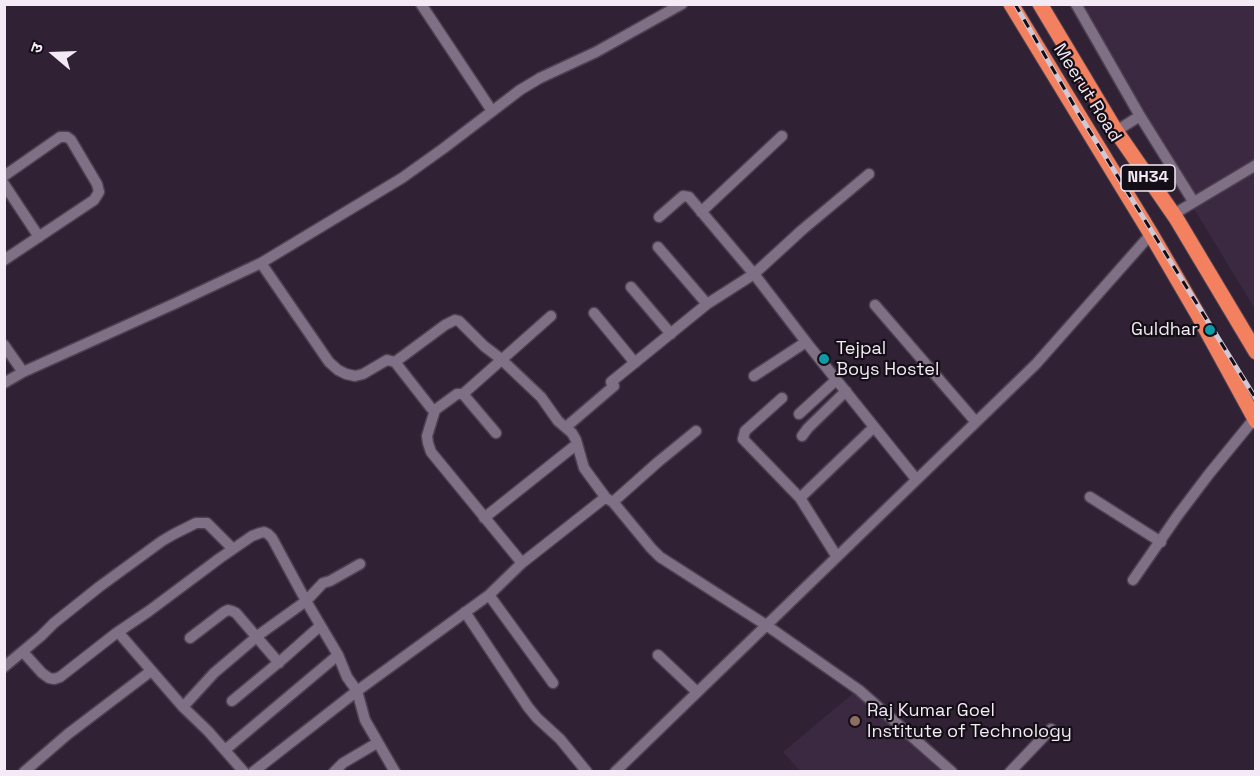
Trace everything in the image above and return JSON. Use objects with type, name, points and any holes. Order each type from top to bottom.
[{"type":"highway","name":"Meerut Road","points":[[1011,4],[1197,312],[1255,420]]},
{"type":"highway","name":"Meerut Road","points":[[1040,4],[1116,131],[1174,214],[1256,352]]},
{"type":"street","points":[[421,4],[492,111]]},
{"type":"street","points":[[4,383],[23,372],[261,263],[402,177],[520,90],[596,52],[682,4]]},
{"type":"street","points":[[1076,4],[1140,116],[1193,201]]},
{"type":"street","points":[[1116,131],[1140,116]]},
{"type":"street","points":[[4,176],[63,136],[71,140],[97,184],[99,192],[94,200],[4,260]]},
{"type":"street","points":[[702,212],[782,136]]},
{"type":"street","points":[[1174,214],[1256,165]]},
{"type":"street","points":[[566,427],[634,363],[707,304],[754,274],[869,174]]},
{"type":"street","points":[[4,184],[39,237]]},
{"type":"street","points":[[659,217],[683,196],[689,197],[754,274],[916,479]]},
{"type":"street","points":[[615,771],[1036,364],[1151,234]]},
{"type":"street","points":[[658,247],[707,304]]},
{"type":"street","points":[[261,263],[329,362],[338,370],[346,374],[363,374],[387,360],[395,362],[435,410]]},
{"type":"street","points":[[631,287],[671,334]]},
{"type":"street","points":[[875,305],[975,422]]},
{"type":"street","points":[[594,313],[634,363]]},
{"type":"street","points":[[522,563],[431,452],[427,436],[435,410],[457,394],[463,394],[551,316]]},
{"type":"street","points":[[395,362],[445,325],[455,320],[459,321],[541,398],[558,421],[575,437],[584,468],[660,557],[766,625],[859,690],[952,771]]},
{"type":"street","points":[[754,376],[806,342]]},
{"type":"street","points":[[4,345],[23,372]]},
{"type":"street","points":[[799,414],[836,380]]},
{"type":"street","points":[[802,436],[846,391]]},
{"type":"street","points":[[463,394],[496,433]]},
{"type":"street","points":[[782,398],[745,431],[742,439],[800,498],[837,557]]},
{"type":"street","points":[[1133,580],[1203,482],[1255,420]]},
{"type":"street","points":[[800,498],[874,427]]},
{"type":"street","points":[[253,771],[357,691],[489,595],[522,563],[602,500],[610,500],[696,431]]},
{"type":"street","points":[[484,518],[577,444]]},
{"type":"street","points":[[1090,498],[1161,542]]},
{"type":"street","points":[[4,667],[99,587],[162,541],[196,523],[207,524],[233,549]]},
{"type":"street","points":[[23,652],[49,678],[60,677],[233,549],[260,533],[268,534],[338,655],[347,677],[357,691],[365,720],[395,771]]},
{"type":"street","points":[[183,707],[214,673],[257,637],[306,601],[322,584],[360,564]]},
{"type":"street","points":[[489,595],[553,683]]},
{"type":"street","points":[[190,638],[228,610],[236,613],[279,663]]},
{"type":"street","points":[[465,612],[528,707],[560,739],[587,771]]},
{"type":"street","points":[[232,701],[320,626]]},
{"type":"street","points":[[118,632],[183,707],[244,771]]},
{"type":"street","points":[[225,750],[338,655]]},
{"type":"street","points":[[658,655],[697,692]]},
{"type":"street","points":[[24,771],[68,734],[151,671]]},
{"type":"street","points":[[1010,771],[1052,729]]},
{"type":"street","points":[[334,771],[377,742]]},
{"type":"shaded area","points":[[1070,5],[1255,5],[1255,309]]},
{"type":"shaded area","name":"Raj Kumar Goel Institute of Technology","points":[[856,691],[944,771],[800,771],[783,752]]},
{"type":"railway","points":[[1015,4],[1079,114],[1256,399]]},
{"type":"place","name":"Guldhar","points":[[1210,330]]},
{"type":"place","name":"Tejpal Boys Hostel","points":[[824,359]]},
{"type":"place","name":"Raj Kumar Goel Institute of Technology","points":[[855,721]]}]
